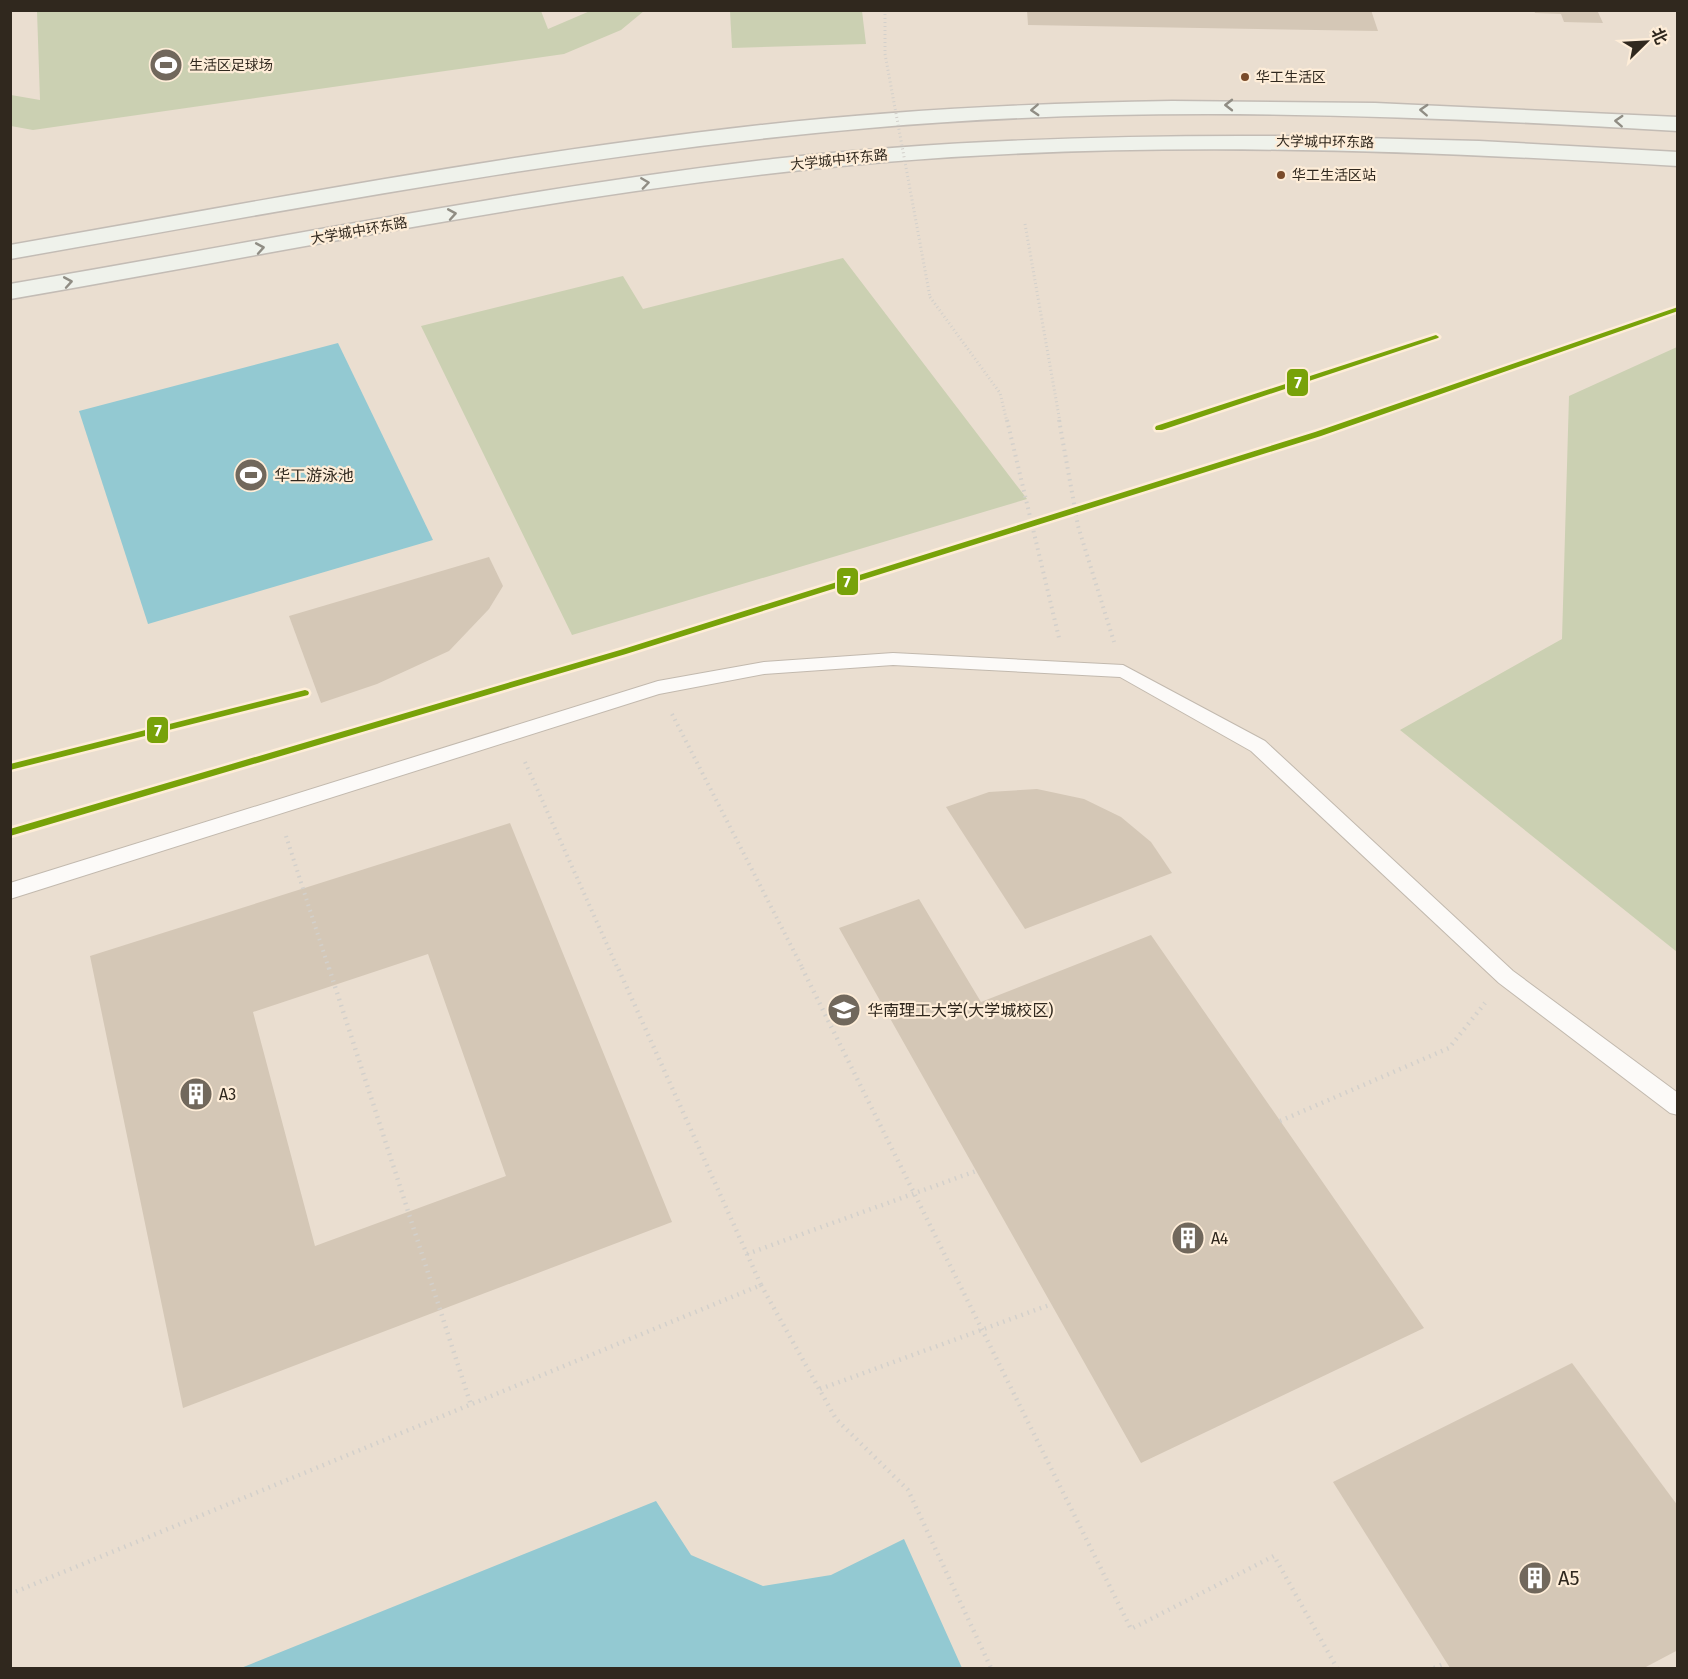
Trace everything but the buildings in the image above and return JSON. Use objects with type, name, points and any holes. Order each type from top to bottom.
[{"type":"main road","points":[[10,252],[612,150],[791,128],[962,114],[1148,106],[1277,106],[1462,112],[1677,124]]},
{"type":"main road","name":"大学城中环东路","points":[[10,292],[625,185],[803,163],[972,148],[1203,140],[1330,141],[1677,159]]},
{"type":"main road","points":[[134,231],[126,242],[124,252],[128,262],[138,270]]},
{"type":"lane","points":[[10,891],[658,688],[764,668],[861,660],[893,659],[1123,671],[1258,746],[1506,977],[1677,1106]]},
{"type":"path","points":[[885,10],[885,54],[930,297],[1000,393],[1066,668]]},
{"type":"path","points":[[1025,224],[1078,526],[1123,671]]},
{"type":"path","points":[[658,688],[757,876],[1131,1629],[1274,1556],[1337,1668]]},
{"type":"path","points":[[523,756],[761,1285],[836,1419],[908,1490],[991,1668]]},
{"type":"path","points":[[284,829],[471,1405]]},
{"type":"path","points":[[1280,1121],[1449,1048],[1506,977]]},
{"type":"path","points":[[747,1254],[976,1171]]},
{"type":"path","points":[[10,1594],[761,1285]]},
{"type":"path","points":[[820,1389],[1052,1304]]},
{"type":"path","points":[[1434,1668],[1446,1663]]},
{"type":"green space","name":"生活区足球场","points":[[37,11],[541,11],[548,29],[590,11],[644,11],[621,30],[564,54],[33,130],[11,126],[11,95],[40,100]]},
{"type":"green space","points":[[730,11],[862,11],[866,44],[732,48]]},
{"type":"green space","points":[[843,258],[1027,499],[572,635],[421,326],[623,276],[643,309]]},
{"type":"green space","points":[[1677,347],[1677,952],[1400,730],[1562,639],[1569,396]]},
{"type":"water","name":"华工游泳池","points":[[338,343],[433,540],[148,624],[79,411]]},
{"type":"water","points":[[656,1501],[691,1555],[763,1586],[831,1575],[904,1539],[962,1668],[241,1668]]},
{"type":"transit line","name":"7","points":[[10,833],[623,652],[1318,434],[1678,309]]},
{"type":"transit line","name":"7","points":[[1159,428],[1436,337]]},
{"type":"transit line","name":"7","points":[[10,767],[305,693]]},
{"type":"place","name":"生活区足球场","points":[[166,65]]},
{"type":"place","name":"华工生活区","points":[[1245,77]]},
{"type":"place","name":"华工生活区站","points":[[1281,175]]},
{"type":"place","name":"华工游泳池","points":[[251,475]]},
{"type":"place","name":"华南理工大学(大学城校区)","points":[[844,1010]]},
{"type":"place","name":"A3","points":[[196,1094]]},
{"type":"place","name":"A4","points":[[1188,1238]]},
{"type":"place","name":"A5","points":[[1535,1578]]}]
